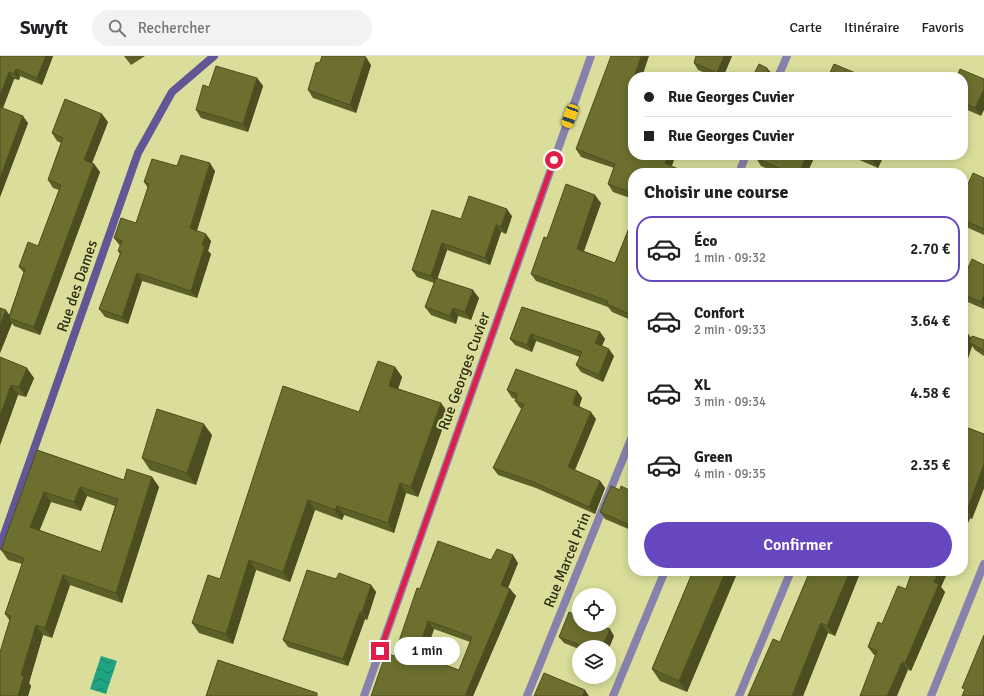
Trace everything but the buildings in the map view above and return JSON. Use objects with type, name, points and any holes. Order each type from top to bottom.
[{"type":"street","name":"Rue des Dames","points":[[0,546],[138,153],[172,92],[214,56]]},
{"type":"street","name":"Rue Georges Cuvier","points":[[364,696],[591,56]]},
{"type":"street","points":[[780,72],[787,56]]},
{"type":"street","name":"Rue Marcel Prin","points":[[527,696],[628,446]]},
{"type":"street","points":[[931,696],[984,564]]},
{"type":"street","points":[[613,696],[663,576]]},
{"type":"street","points":[[739,696],[789,576]]},
{"type":"water","points":[[101,656],[117,661],[106,694],[90,689]]},
{"type":"route","points":[[380,651],[554,160]]}]
